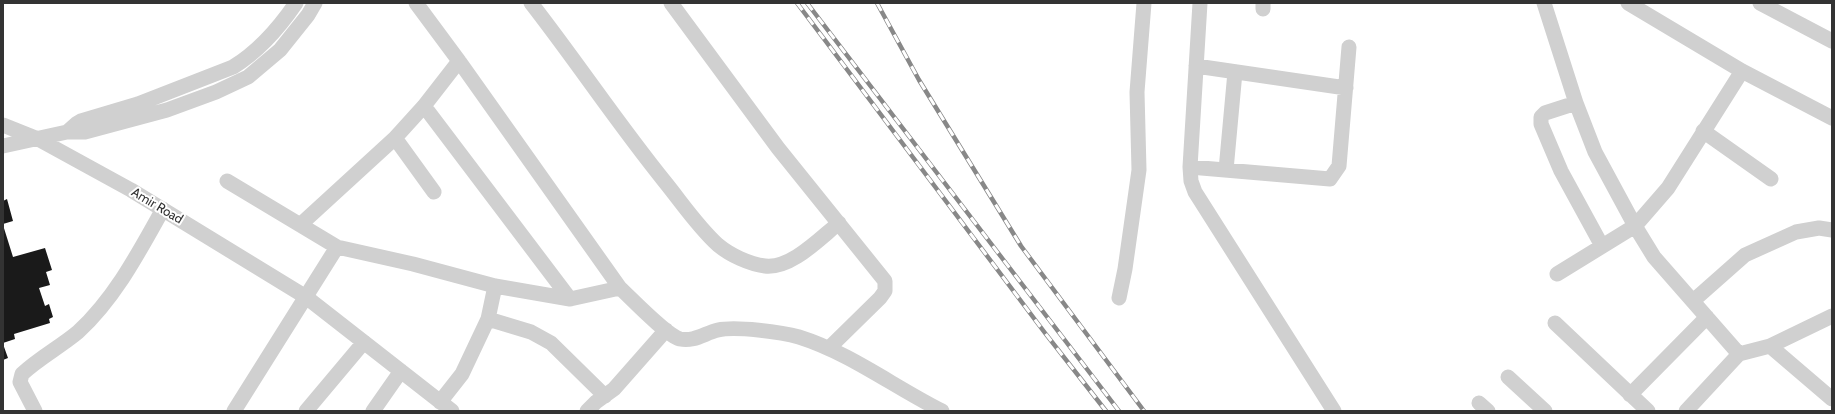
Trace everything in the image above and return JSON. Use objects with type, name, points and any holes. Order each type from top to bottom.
[{"type":"street","points":[[67,132],[81,121],[138,104],[233,67],[245,59],[268,39],[286,19],[296,3]]},
{"type":"street","points":[[3,146],[67,132],[85,132],[167,110],[216,92],[248,77],[280,50],[308,15],[315,3]]},
{"type":"street","points":[[416,3],[459,61],[620,288],[666,330],[679,338],[693,339],[719,330],[761,330],[798,337],[829,348],[942,411]]},
{"type":"street","points":[[671,3],[778,148],[885,282],[885,291],[880,298],[829,348]]},
{"type":"street","points":[[1119,298],[1125,269],[1139,170],[1136,92],[1144,3]]},
{"type":"street","points":[[1200,3],[1190,167],[1191,181],[1195,192],[1334,411]]},
{"type":"street","points":[[1544,3],[1576,103],[1594,152],[1635,226],[1654,257],[1739,354]]},
{"type":"street","points":[[1628,3],[1742,71],[1832,118]]},
{"type":"street","points":[[1760,3],[1832,41]]},
{"type":"street","points":[[534,4],[633,142],[690,214],[719,245],[738,257],[751,262],[765,266],[781,265],[793,260],[839,223]]},
{"type":"street","points":[[1190,167],[1330,179],[1339,166],[1349,47]]},
{"type":"street","points":[[300,225],[395,138],[424,106],[459,61]]},
{"type":"street","points":[[1196,66],[1346,88]]},
{"type":"street","points":[[1557,274],[1635,226],[1668,188],[1742,71]]},
{"type":"street","points":[[1226,170],[1235,72]]},
{"type":"street","points":[[1576,103],[1545,113],[1541,117],[1541,124],[1562,171],[1602,246]]},
{"type":"street","points":[[424,106],[570,299]]},
{"type":"street","name":"Amir Road","points":[[3,125],[38,138],[131,190],[306,297],[401,371],[444,407]]},
{"type":"street","points":[[1703,131],[1771,179]]},
{"type":"street","points":[[395,138],[434,192]]},
{"type":"street","points":[[227,181],[337,247],[413,264],[495,286],[570,299],[620,288]]},
{"type":"street","points":[[35,411],[20,382],[22,374],[77,332],[103,306],[135,260],[163,209]]},
{"type":"street","points":[[1692,301],[1745,255],[1796,232],[1819,228],[1832,230]]},
{"type":"street","points":[[234,411],[337,247]]},
{"type":"street","points":[[444,407],[462,374],[488,319],[495,286]]},
{"type":"street","points":[[1630,395],[1707,318]]},
{"type":"street","points":[[488,319],[532,332],[551,343],[605,396]]},
{"type":"street","points":[[1686,411],[1739,354],[1770,346],[1830,319]]},
{"type":"street","points":[[1555,323],[1648,411]]},
{"type":"street","points":[[587,411],[614,389],[666,330]]},
{"type":"street","points":[[306,411],[364,342]]},
{"type":"street","points":[[1770,346],[1832,399]]},
{"type":"street","points":[[373,411],[401,371]]},
{"type":"street","points":[[1508,378],[1545,411]]},
{"type":"building","points":[[7,199],[13,221],[3,224],[3,201]]},
{"type":"building","points":[[3,225],[13,257],[45,248],[52,270],[46,272],[50,285],[39,288],[45,306],[49,304],[53,317],[49,319],[50,323],[14,334],[15,339],[3,343]]},
{"type":"building","points":[[3,344],[8,358],[3,360]]},
{"type":"railway","points":[[797,3],[1045,333],[1106,411]]},
{"type":"railway","points":[[807,3],[1119,411]]},
{"type":"railway","points":[[877,3],[919,80],[1021,246],[1144,411]]}]
